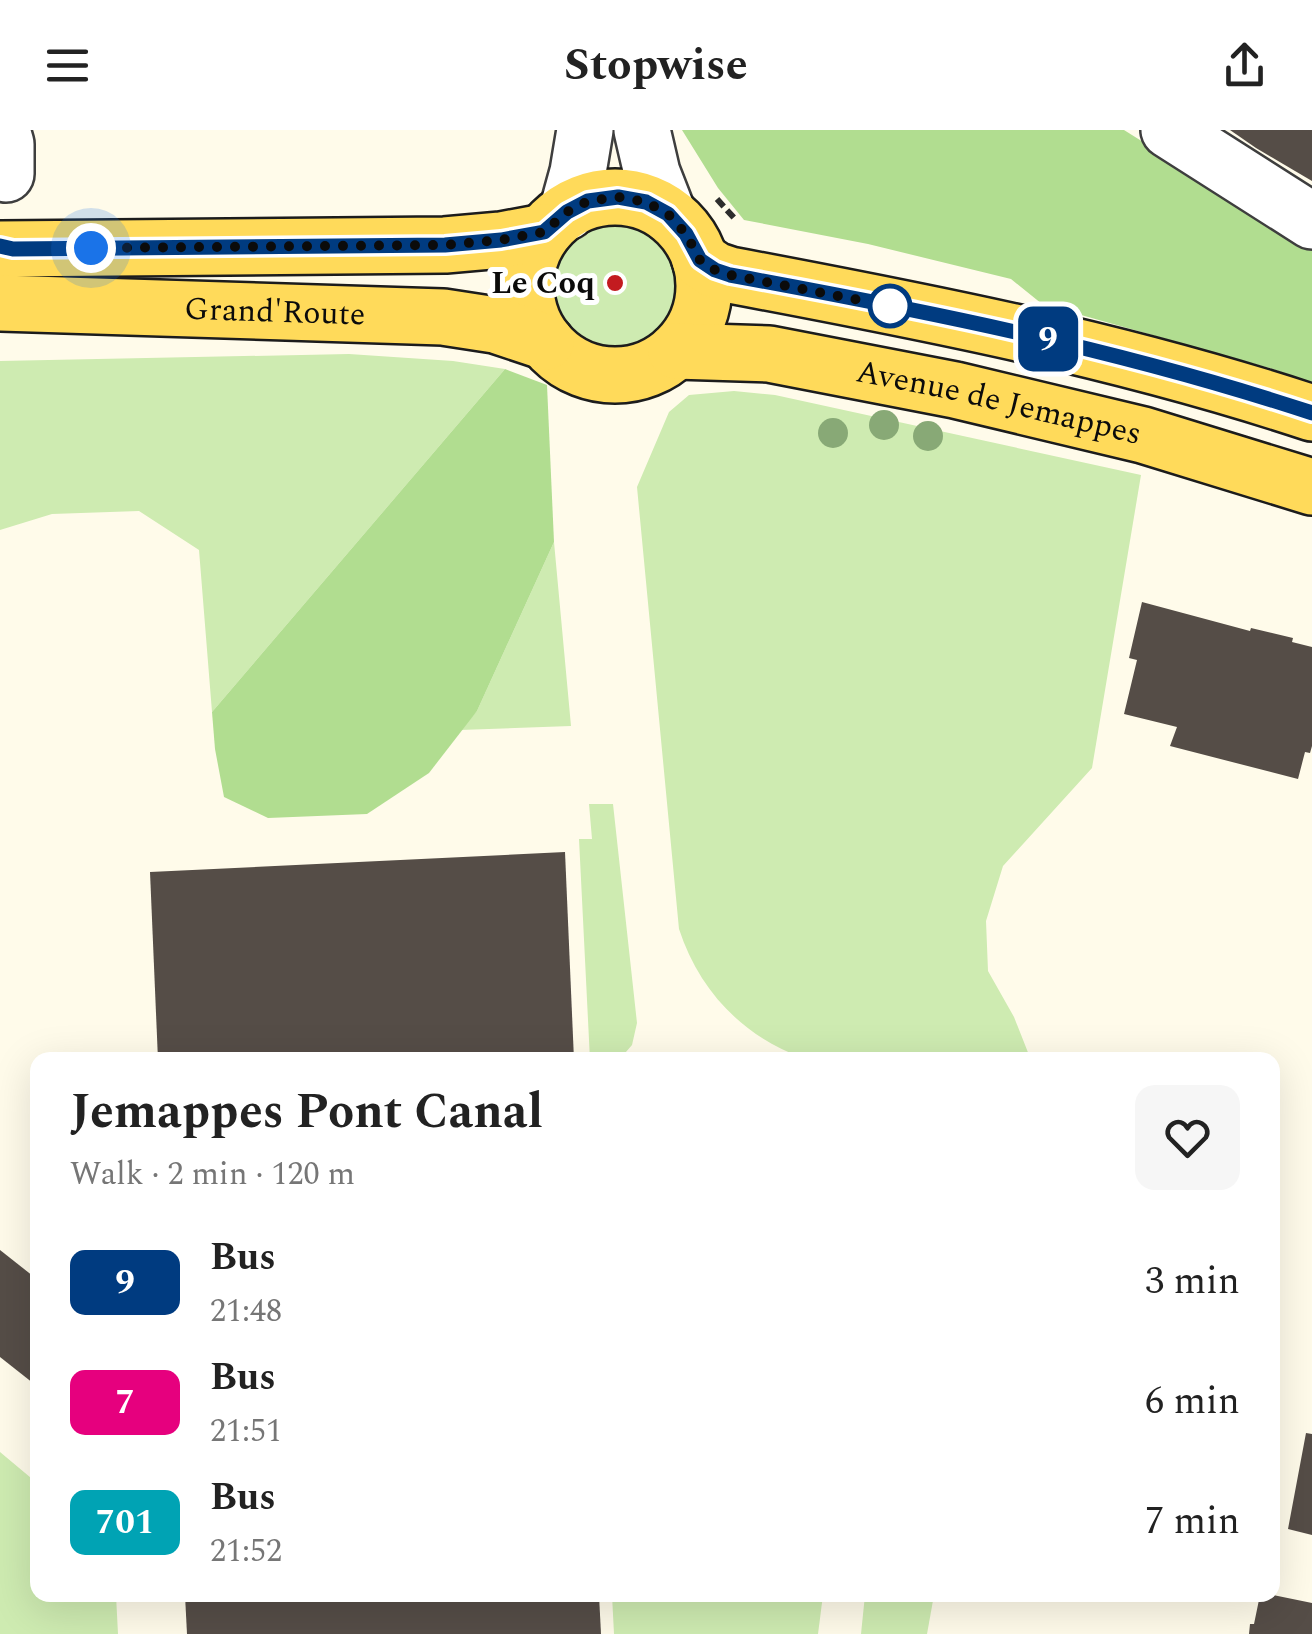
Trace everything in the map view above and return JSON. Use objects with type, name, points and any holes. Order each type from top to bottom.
[{"type":"main road","points":[[618,197],[690,204],[686,234],[700,260],[704,282],[702,305],[694,327],[676,351],[650,369],[621,376],[579,368],[560,357],[531,315],[525,285],[528,264],[555,222],[588,201],[618,197]]},
{"type":"main road","name":"Grand'Route","points":[[4,248],[445,245],[501,240],[555,222]]},
{"type":"main road","points":[[700,260],[730,275],[994,326],[1126,357],[1312,413]]},
{"type":"main road","name":"Grand'Route","points":[[0,302],[443,317],[496,325],[546,342]]},
{"type":"main road","name":"Avenue de Jemappes","points":[[676,351],[769,354],[955,390],[1144,435],[1312,487]]},
{"type":"street","points":[[555,222],[578,172],[584,130]]},
{"type":"street","points":[[642,130],[652,173],[690,204]]},
{"type":"street","points":[[1169,130],[1312,221]]},
{"type":"path","points":[[690,204],[724,208],[736,220]]},
{"type":"green space","points":[[682,130],[1124,130],[1312,248],[1312,383],[1042,304],[1011,279],[868,244],[744,220],[718,188]]},
{"type":"green space","points":[[614,215],[640,220],[661,235],[676,256],[681,282],[676,308],[661,329],[640,344],[614,349],[588,344],[567,329],[552,308],[547,282],[552,256],[567,235],[588,220]]},
{"type":"green space","points":[[349,354],[505,369],[212,712],[199,550],[139,511],[52,514],[0,530],[0,361]]},
{"type":"green space","points":[[505,369],[547,385],[554,542],[477,711],[429,773],[367,814],[268,818],[224,797],[212,712]]},
{"type":"green space","points":[[734,391],[775,395],[1141,475],[1092,768],[1003,866],[986,921],[988,971],[1014,1017],[1028,1052],[788,1052],[742,1024],[698,972],[679,929],[637,487],[669,412],[689,395]]},
{"type":"green space","points":[[554,542],[571,726],[460,730],[477,711]]},
{"type":"green space","points":[[589,804],[613,804],[637,1023],[632,1045],[626,1052],[590,1052],[579,839],[592,839]]},
{"type":"green space","points":[[0,1452],[30,1477],[30,1602],[116,1602],[118,1634],[0,1634]]},
{"type":"green space","points":[[612,1602],[822,1602],[818,1634],[614,1634]]},
{"type":"green space","points":[[864,1602],[933,1602],[927,1634],[861,1634]]},
{"type":"building","points":[[1230,130],[1312,130],[1312,181],[1256,148]]},
{"type":"building","points":[[1142,602],[1250,631],[1251,628],[1293,638],[1292,642],[1312,647],[1312,746],[1310,753],[1305,752],[1298,779],[1170,746],[1177,727],[1124,714],[1137,660],[1129,658]]},
{"type":"building","points":[[565,852],[574,1052],[158,1052],[150,872]]},
{"type":"building","points":[[0,1250],[30,1274],[30,1381],[0,1357]]},
{"type":"building","points":[[1306,1433],[1312,1434],[1312,1535],[1288,1529]]},
{"type":"building","points":[[1280,1596],[1312,1603],[1312,1634],[1249,1634],[1250,1624],[1254,1624],[1259,1602],[1280,1602]]},
{"type":"building","points":[[185,1602],[599,1602],[601,1634],[187,1634]]},
{"type":"bus line","name":"9","points":[[0,246],[13,249],[445,245],[544,232],[567,212],[588,201],[618,197],[646,202],[668,214],[686,234],[700,260],[730,275],[994,326],[1126,357],[1312,413]]},
{"type":"place","name":"Le Coq","points":[[615,283]]},
{"type":"route","points":[[91,248],[445,245],[501,240],[544,232],[567,212],[588,201],[618,197],[646,202],[668,214],[686,234],[700,260],[715,270],[890,306]]}]
